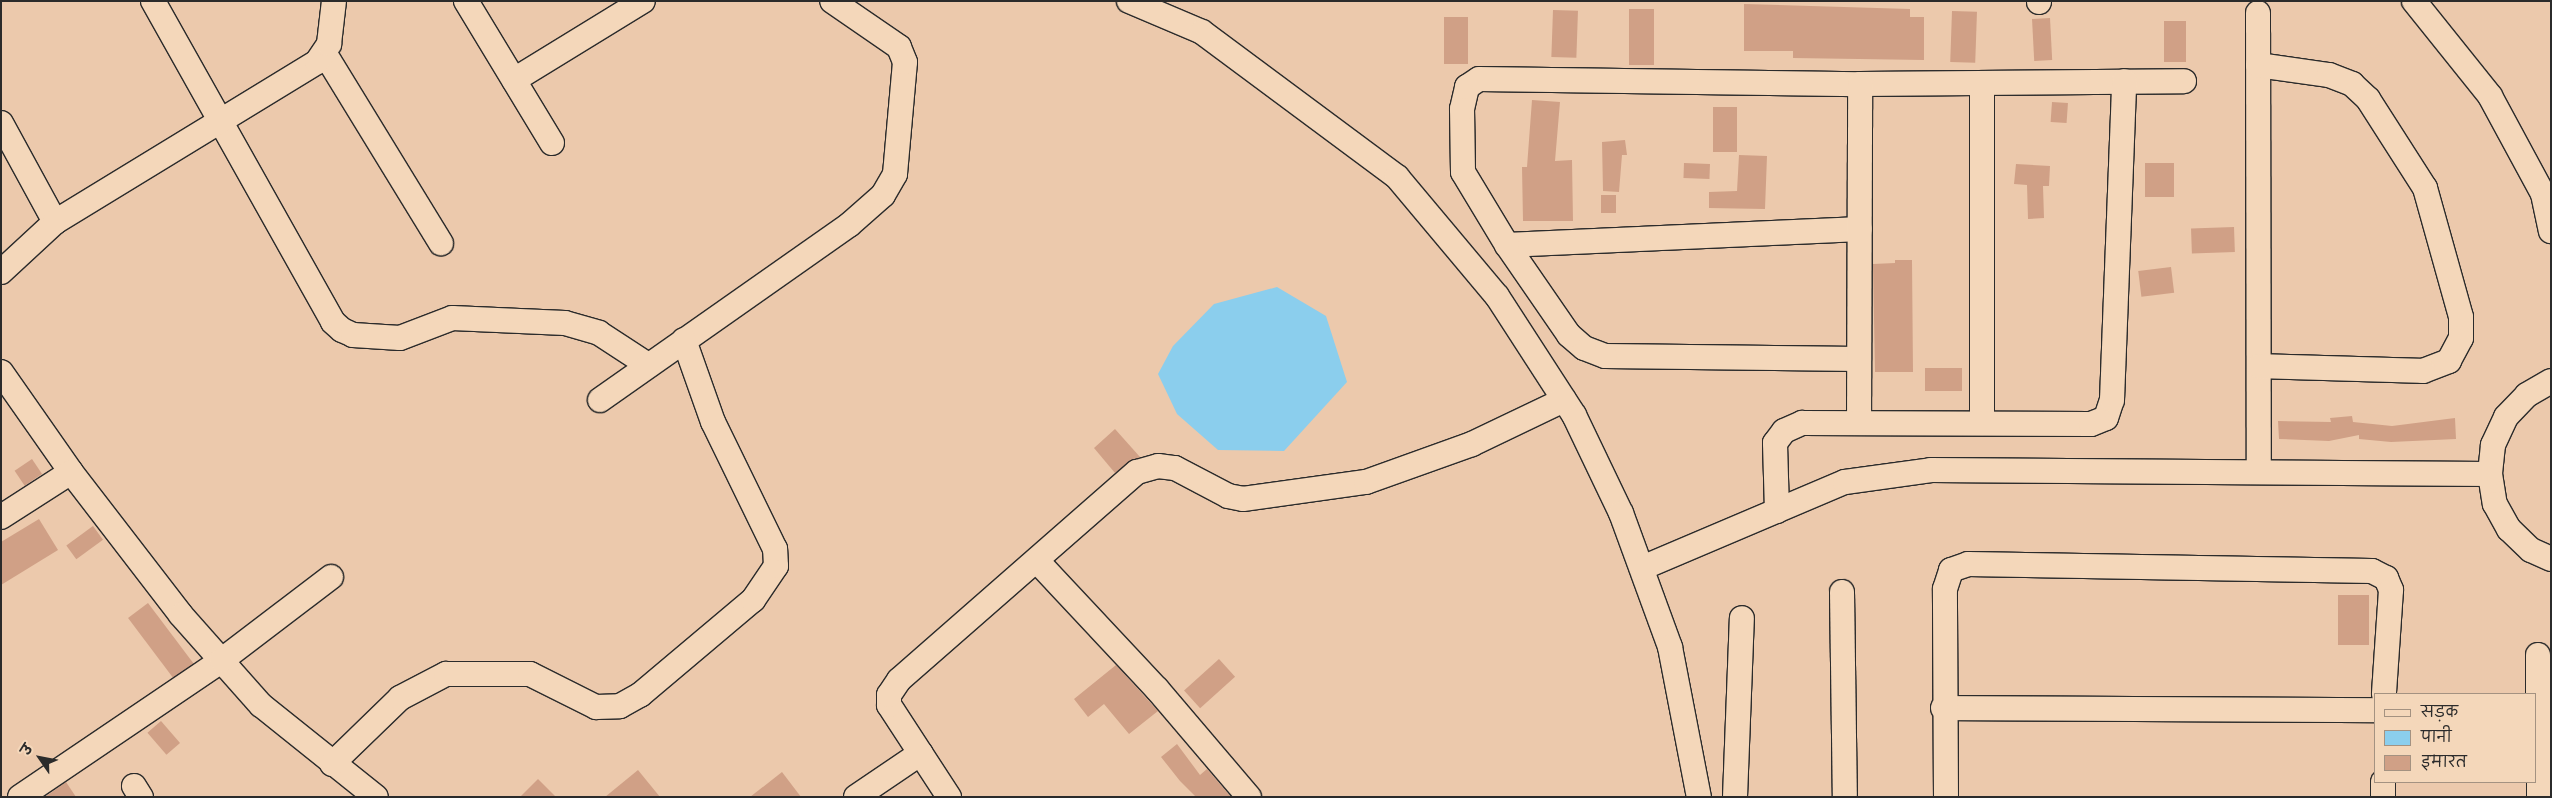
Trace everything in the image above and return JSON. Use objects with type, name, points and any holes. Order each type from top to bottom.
[{"type":"street","points":[[153,1],[333,322],[342,330],[353,335],[400,338],[452,318],[565,323],[599,333],[648,366]]},
{"type":"street","points":[[334,1],[325,54],[441,243]]},
{"type":"street","points":[[466,1],[552,143]]},
{"type":"street","points":[[514,80],[643,1]]},
{"type":"street","points":[[600,400],[849,225],[883,195],[895,174],[905,62],[899,47],[832,1]]},
{"type":"street","points":[[2414,1],[2490,96],[2543,194],[2551,230]]},
{"type":"street","points":[[1133,2],[1202,32],[1397,177],[1497,296],[1564,400],[1621,513],[1670,647],[1699,797]]},
{"type":"street","points":[[2258,13],[2259,471]]},
{"type":"street","points":[[1,272],[55,222],[325,54]]},
{"type":"street","points":[[2258,66],[2329,75],[2352,84],[2368,99],[2425,188],[2462,317],[2462,338],[2449,361],[2423,371],[2259,366]]},
{"type":"street","points":[[1859,359],[1605,356],[1584,348],[1569,335],[1507,245],[1463,172],[1462,109],[1467,87],[1479,79],[1860,84],[2184,81]]},
{"type":"street","points":[[1777,511],[1774,443],[1784,431],[1802,423],[1982,422],[2091,424],[2106,418],[2112,400],[2124,81]]},
{"type":"street","points":[[1982,83],[1982,422]]},
{"type":"street","points":[[1859,423],[1860,84]]},
{"type":"street","points":[[1,123],[55,222]]},
{"type":"street","points":[[1507,245],[1860,228]]},
{"type":"street","points":[[332,764],[400,698],[446,674],[530,674],[596,706],[620,706],[640,695],[753,600],[776,566],[775,549],[713,422],[684,340]]},
{"type":"street","points":[[1,372],[71,472],[222,660],[261,704],[332,764],[376,797]]},
{"type":"street","points":[[2551,381],[2527,395],[2506,417],[2493,445],[2490,474],[2495,504],[2509,529],[2531,550],[2551,559]]},
{"type":"street","points":[[948,797],[889,705],[889,695],[898,680],[1038,562],[1137,472],[1158,466],[1175,468],[1228,496],[1243,500],[1366,482],[1472,444],[1564,400]]},
{"type":"street","points":[[1642,568],[1845,482],[1931,470],[2490,474]]},
{"type":"street","points":[[1,516],[71,472]]},
{"type":"street","points":[[1038,562],[1157,689],[1249,797]]},
{"type":"street","points":[[1946,797],[1943,708],[1945,589],[1951,570],[1968,564],[2372,571],[2386,578],[2391,590],[2384,693]]},
{"type":"street","points":[[20,797],[222,660],[331,576]]},
{"type":"street","points":[[1842,592],[1845,797]]},
{"type":"street","points":[[1735,797],[1742,618]]},
{"type":"street","points":[[2538,655],[2539,797]]},
{"type":"street","points":[[1943,708],[2374,710]]},
{"type":"street","points":[[856,797],[921,754]]},
{"type":"street","points":[[2383,783],[2383,797]]},
{"type":"water","points":[[1277,287],[1326,316],[1347,382],[1284,451],[1218,450],[1177,414],[1158,374],[1173,346],[1214,304]]},
{"type":"building","points":[[1744,4],[1910,9],[1910,17],[1924,17],[1924,60],[1793,58],[1793,51],[1744,51]]},
{"type":"building","points":[[1629,9],[1654,9],[1654,65],[1629,65]]},
{"type":"building","points":[[1553,10],[1578,11],[1576,58],[1551,57]]},
{"type":"building","points":[[1952,11],[1977,12],[1975,63],[1950,62]]},
{"type":"building","points":[[1444,17],[1468,17],[1468,64],[1444,64]]},
{"type":"building","points":[[2050,18],[2052,60],[2034,61],[2032,19]]},
{"type":"building","points":[[2164,21],[2186,21],[2186,62],[2164,62]]},
{"type":"building","points":[[1532,100],[1560,102],[1555,161],[1572,160],[1573,221],[1523,221],[1522,167],[1527,167]]},
{"type":"building","points":[[2052,102],[2068,103],[2067,123],[2051,122]]},
{"type":"building","points":[[1713,107],[1737,107],[1737,152],[1713,152]]},
{"type":"building","points":[[1625,140],[1627,155],[1622,155],[1619,192],[1603,191],[1602,142]]},
{"type":"building","points":[[1739,155],[1767,156],[1765,209],[1709,208],[1709,192],[1737,191]]},
{"type":"building","points":[[1684,163],[1710,164],[1709,179],[1683,178]]},
{"type":"building","points":[[2145,163],[2174,163],[2174,197],[2145,197]]},
{"type":"building","points":[[2016,164],[2050,166],[2049,186],[2043,186],[2044,218],[2028,219],[2027,185],[2014,184]]},
{"type":"building","points":[[1601,195],[1616,195],[1616,213],[1601,213]]},
{"type":"building","points":[[2234,227],[2235,252],[2192,253],[2191,229]]},
{"type":"building","points":[[1895,260],[1912,260],[1913,372],[1875,372],[1873,264],[1895,263]]},
{"type":"building","points":[[2171,267],[2174,293],[2141,297],[2138,271]]},
{"type":"building","points":[[1925,368],[1962,368],[1962,391],[1925,391]]},
{"type":"building","points":[[2352,416],[2353,422],[2392,426],[2455,418],[2456,439],[2391,442],[2359,439],[2359,435],[2329,441],[2279,439],[2278,421],[2331,422],[2330,418]]},
{"type":"building","points":[[1115,429],[1140,457],[1115,473],[1094,448]]},
{"type":"building","points":[[32,459],[42,474],[25,486],[15,471]]},
{"type":"building","points":[[39,519],[58,550],[1,585],[1,542]]},
{"type":"building","points":[[93,526],[103,540],[76,559],[66,545]]},
{"type":"building","points":[[2338,595],[2369,595],[2369,645],[2338,645]]},
{"type":"building","points":[[148,603],[194,664],[174,679],[128,618]]},
{"type":"building","points":[[1219,659],[1235,677],[1200,708],[1184,690]]},
{"type":"building","points":[[1116,665],[1158,711],[1129,734],[1104,704],[1088,717],[1074,699]]},
{"type":"building","points":[[161,721],[180,743],[166,755],[147,733]]},
{"type":"building","points":[[1177,744],[1200,775],[1207,769],[1231,797],[1196,797],[1180,781],[1161,757]]},
{"type":"building","points":[[638,770],[660,797],[605,797]]},
{"type":"building","points":[[782,772],[801,797],[750,797]]},
{"type":"building","points":[[538,779],[556,797],[520,797]]},
{"type":"building","points":[[66,782],[76,797],[45,797]]}]
